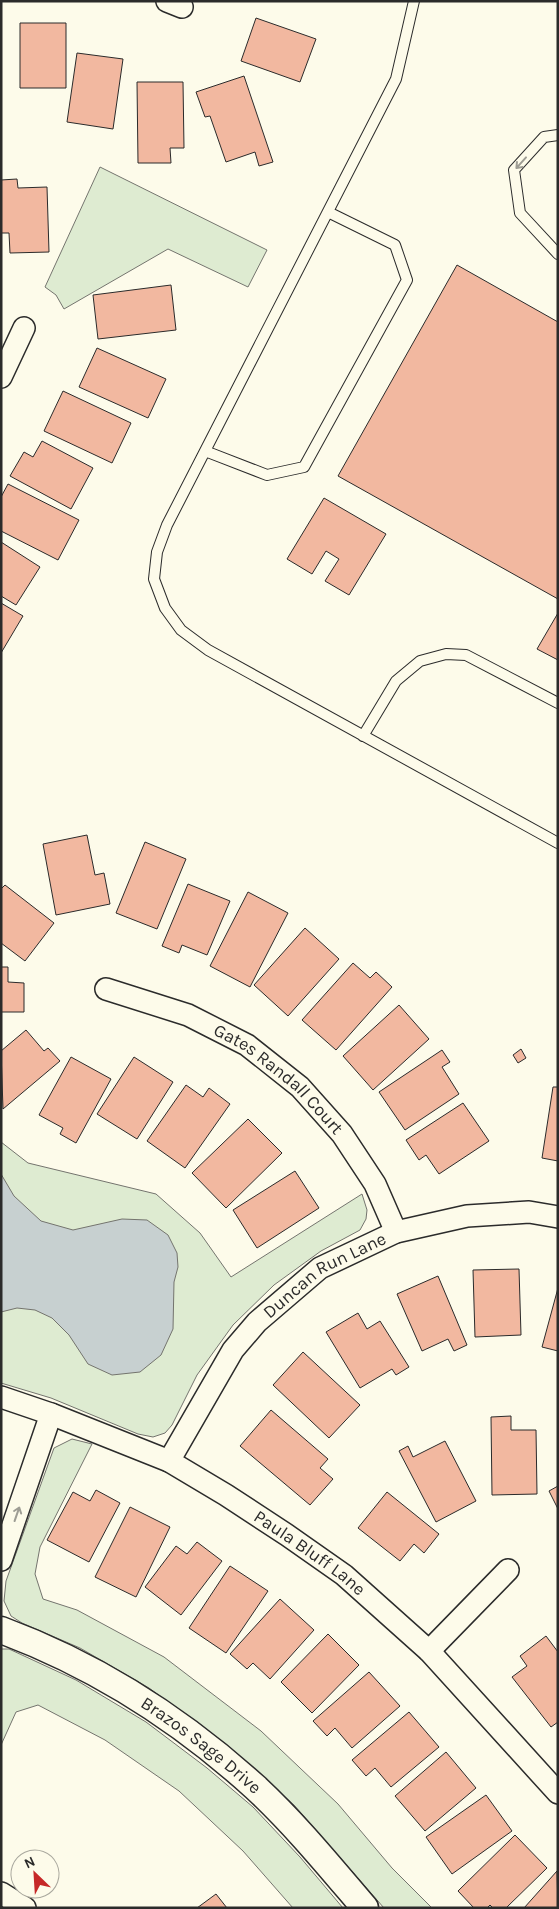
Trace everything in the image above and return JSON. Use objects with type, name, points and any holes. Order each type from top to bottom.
[{"type":"street","points":[[1,377],[24,328]]},
{"type":"street","name":"Gates Randall Court","points":[[106,989],[188,1014],[247,1045],[300,1087],[342,1134],[375,1184],[396,1232]]},
{"type":"street","name":"Duncan Run Lane","points":[[169,1461],[233,1350],[257,1322],[320,1268],[396,1232],[467,1216],[530,1212],[558,1217]]},
{"type":"street","name":"Paula Bluff Lane","points":[[3,1403],[51,1414],[169,1461],[287,1534],[344,1576],[429,1651],[558,1794]]},
{"type":"street","points":[[1,1560],[51,1414]]},
{"type":"street","points":[[429,1651],[508,1570]]},
{"type":"street","name":"Brazos Sage Drive","points":[[1,1630],[82,1665],[143,1701],[201,1742],[255,1788],[294,1827],[365,1908]]},
{"type":"street","points":[[1,1893],[25,1908]]},
{"type":"lane","points":[[414,1],[396,79],[167,525],[157,552],[154,579],[165,608],[181,630],[208,650],[558,843]]},
{"type":"lane","points":[[558,134],[544,137],[514,170],[520,212],[558,254]]},
{"type":"lane","points":[[205,451],[267,476],[304,467],[407,280],[396,245],[328,212]]},
{"type":"lane","points":[[363,736],[396,681],[420,661],[446,654],[466,656],[558,703]]},
{"type":"green space","points":[[100,167],[267,250],[248,287],[168,249],[64,309],[56,295],[45,287]]},
{"type":"green space","points":[[1,1142],[28,1163],[156,1194],[200,1233],[231,1277],[362,1194],[367,1210],[366,1219],[360,1230],[321,1251],[274,1285],[233,1325],[197,1375],[172,1425],[165,1433],[153,1437],[138,1434],[51,1398],[1,1383]]},
{"type":"green space","points":[[72,1439],[92,1444],[40,1547],[35,1574],[43,1599],[77,1610],[164,1657],[261,1731],[338,1804],[392,1868],[432,1908],[384,1908],[294,1805],[227,1745],[149,1688],[80,1648],[22,1623],[11,1616],[4,1601],[6,1581],[54,1448]]},
{"type":"green space","points":[[1,1649],[9,1649],[76,1680],[146,1722],[207,1768],[253,1807],[300,1857],[343,1908],[293,1908],[243,1851],[179,1791],[105,1740],[38,1705],[16,1712],[1,1745]]},
{"type":"shaded area","points":[[1,1174],[14,1196],[41,1221],[73,1230],[122,1219],[147,1220],[168,1235],[177,1253],[178,1267],[174,1282],[173,1329],[161,1355],[140,1372],[112,1375],[88,1364],[69,1335],[52,1318],[35,1310],[17,1308],[1,1312]]},
{"type":"building","points":[[256,18],[316,39],[300,82],[241,61]]},
{"type":"building","points":[[20,23],[66,23],[66,88],[20,88]]},
{"type":"building","points":[[77,53],[123,59],[113,129],[67,122]]},
{"type":"building","points":[[244,76],[273,162],[259,166],[255,152],[226,162],[210,116],[205,117],[196,92]]},
{"type":"building","points":[[137,82],[183,82],[184,148],[170,148],[171,163],[138,163]]},
{"type":"building","points":[[17,179],[18,188],[47,187],[49,252],[10,253],[9,233],[1,233],[1,180]]},
{"type":"building","points":[[457,265],[558,322],[558,599],[338,476]]},
{"type":"building","points":[[171,285],[176,330],[98,339],[93,295]]},
{"type":"building","points":[[97,348],[166,379],[148,418],[79,387]]},
{"type":"building","points":[[63,391],[131,423],[112,463],[44,431]]},
{"type":"building","points":[[42,441],[93,468],[71,509],[10,476],[24,452],[33,457]]},
{"type":"building","points":[[8,484],[79,520],[58,560],[1,531],[1,497]]},
{"type":"building","points":[[324,498],[386,534],[349,595],[325,581],[339,559],[326,551],[312,574],[287,559]]},
{"type":"building","points":[[1,542],[40,567],[16,605],[1,596]]},
{"type":"building","points":[[1,603],[23,616],[1,653]]},
{"type":"building","points":[[558,613],[558,660],[537,649]]},
{"type":"building","points":[[87,835],[95,875],[104,873],[110,904],[56,915],[43,844]]},
{"type":"building","points":[[145,842],[186,859],[157,929],[116,913]]},
{"type":"building","points":[[188,884],[230,901],[207,955],[182,945],[179,953],[162,946]]},
{"type":"building","points":[[5,885],[54,923],[25,961],[1,943],[1,889]]},
{"type":"building","points":[[248,892],[288,913],[250,987],[210,966]]},
{"type":"building","points":[[305,928],[339,959],[288,1016],[254,985]]},
{"type":"building","points":[[353,963],[370,978],[376,972],[392,987],[336,1050],[302,1020]]},
{"type":"building","points":[[1,967],[8,967],[8,982],[24,983],[24,1012],[1,1012]]},
{"type":"building","points":[[399,1005],[429,1039],[373,1090],[343,1056]]},
{"type":"building","points":[[26,1030],[44,1051],[48,1048],[60,1061],[3,1109],[1,1051]]},
{"type":"building","points":[[521,1049],[526,1058],[518,1063],[513,1055]]},
{"type":"building","points":[[442,1050],[450,1062],[442,1067],[459,1094],[405,1130],[379,1092]]},
{"type":"building","points":[[71,1057],[111,1079],[76,1143],[60,1134],[63,1128],[39,1115]]},
{"type":"building","points":[[134,1057],[173,1082],[137,1139],[97,1114]]},
{"type":"building","points":[[186,1085],[203,1097],[209,1088],[230,1104],[185,1168],[147,1141]]},
{"type":"building","points":[[553,1087],[558,1087],[558,1161],[542,1158]]},
{"type":"building","points":[[463,1103],[489,1141],[439,1174],[426,1155],[419,1160],[406,1140]]},
{"type":"building","points":[[248,1119],[282,1153],[226,1208],[192,1173]]},
{"type":"building","points":[[295,1171],[319,1208],[257,1248],[233,1210]]},
{"type":"building","points":[[519,1269],[521,1335],[475,1337],[473,1270]]},
{"type":"building","points":[[438,1276],[467,1345],[454,1351],[448,1339],[422,1351],[397,1294]]},
{"type":"building","points":[[558,1288],[558,1351],[542,1347]]},
{"type":"building","points":[[358,1313],[367,1329],[380,1321],[409,1367],[396,1375],[392,1369],[360,1388],[326,1332]]},
{"type":"building","points":[[303,1352],[360,1405],[329,1438],[273,1385]]},
{"type":"building","points":[[271,1410],[328,1459],[320,1468],[333,1479],[310,1505],[240,1446]]},
{"type":"building","points":[[511,1416],[511,1430],[536,1430],[537,1494],[492,1495],[491,1417]]},
{"type":"building","points":[[445,1441],[476,1501],[436,1522],[399,1451],[408,1446],[413,1457]]},
{"type":"building","points":[[558,1486],[558,1509],[549,1491]]},
{"type":"building","points":[[96,1490],[120,1503],[89,1562],[47,1540],[73,1492],[90,1501]]},
{"type":"building","points":[[387,1492],[439,1534],[424,1553],[414,1544],[400,1561],[358,1528]]},
{"type":"building","points":[[130,1507],[170,1527],[136,1597],[95,1577]]},
{"type":"building","points":[[197,1542],[222,1561],[181,1615],[145,1587],[176,1546],[187,1554]]},
{"type":"building","points":[[230,1566],[268,1591],[226,1653],[189,1628]]},
{"type":"building","points":[[280,1599],[314,1630],[270,1679],[253,1663],[247,1669],[230,1654]]},
{"type":"building","points":[[328,1634],[359,1665],[312,1713],[281,1682]]},
{"type":"building","points":[[546,1636],[558,1652],[558,1722],[551,1727],[512,1677],[527,1666],[520,1656]]},
{"type":"building","points":[[369,1672],[400,1706],[352,1748],[335,1728],[327,1736],[313,1721]]},
{"type":"building","points":[[409,1712],[439,1747],[391,1787],[375,1768],[366,1776],[352,1760]]},
{"type":"building","points":[[446,1752],[476,1788],[425,1831],[395,1796]]},
{"type":"building","points":[[486,1795],[512,1831],[452,1874],[426,1837]]},
{"type":"building","points":[[515,1835],[547,1868],[506,1908],[493,1908],[490,1905],[487,1908],[474,1908],[458,1891]]},
{"type":"building","points":[[557,1871],[558,1908],[524,1908]]},
{"type":"building","points":[[216,1894],[227,1908],[197,1908]]}]
